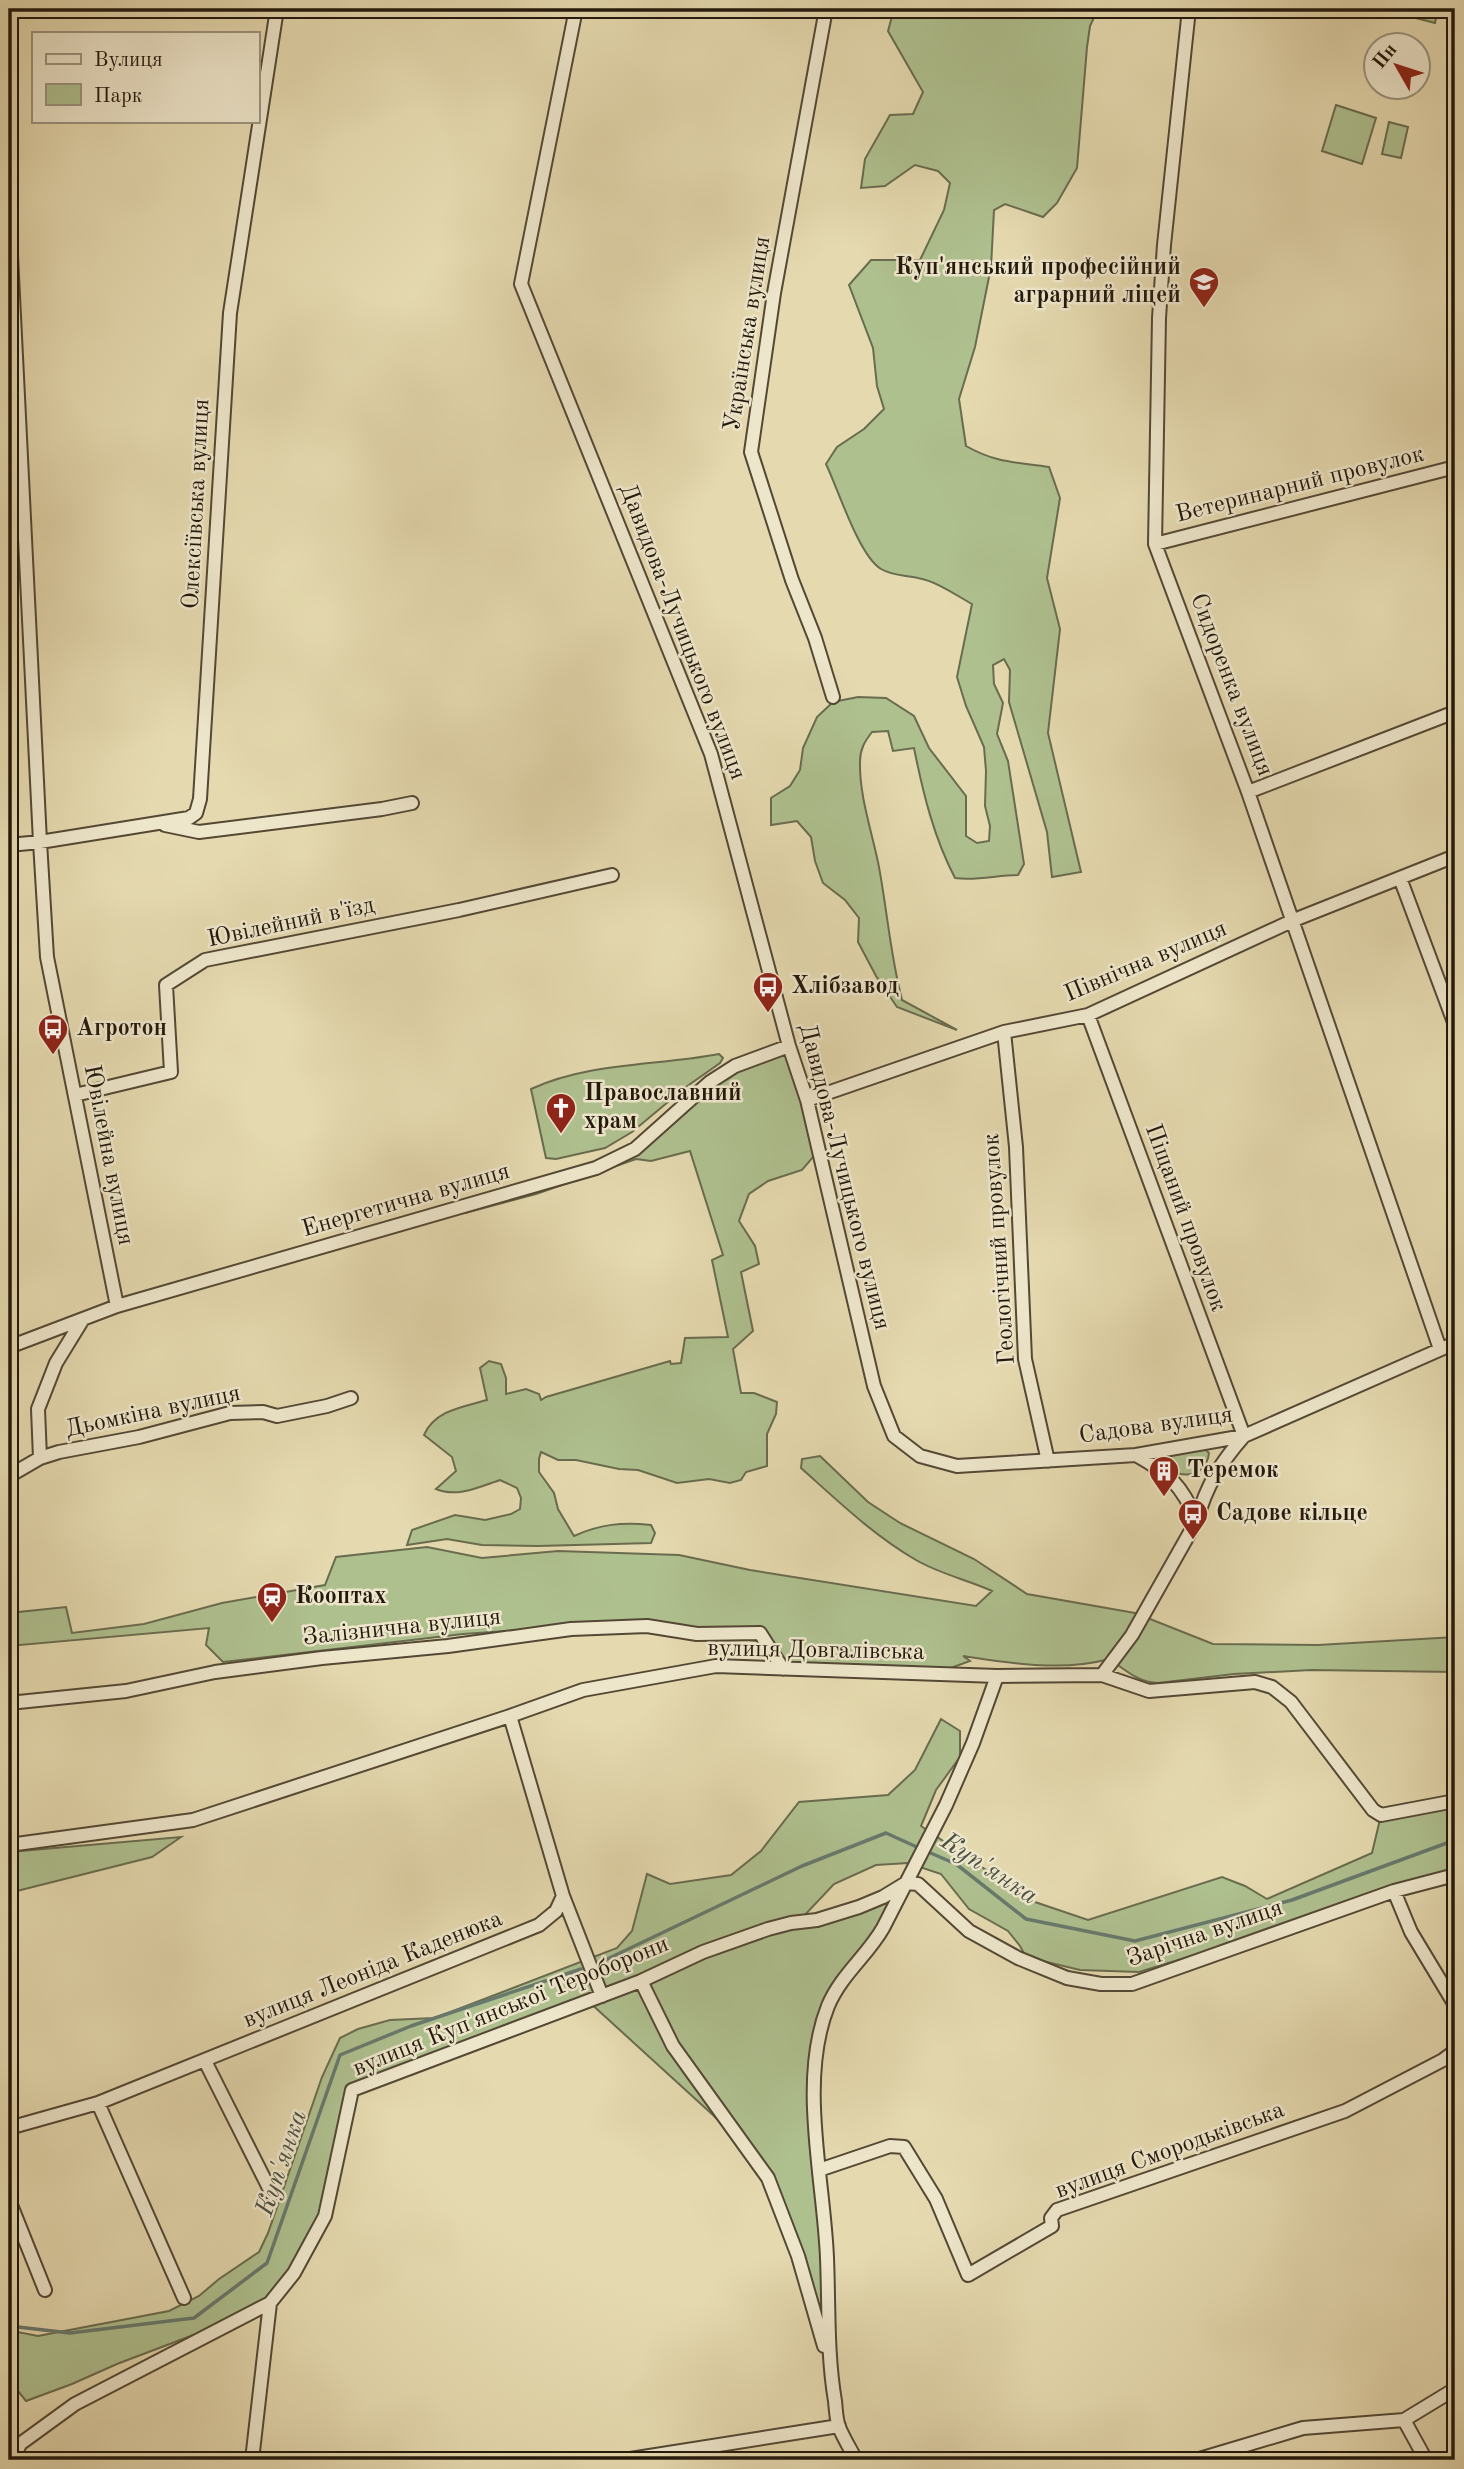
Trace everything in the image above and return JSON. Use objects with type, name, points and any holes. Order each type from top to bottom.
[{"type":"street","name":"Олексіївська вулиця","points":[[9,845],[157,824],[189,818],[196,813],[200,799],[230,313],[277,9]]},
{"type":"street","name":"Давидова-Лучицького вулиця","points":[[576,9],[521,284],[711,754],[789,1046],[807,1100],[874,1386],[894,1436]]},
{"type":"street","name":"Українська вулиця","points":[[826,9],[774,293],[751,452],[833,697]]},
{"type":"street","name":"Сидоренка вулиця","points":[[1189,9],[1160,306],[1156,382],[1155,544],[1294,920],[1440,1349]]},
{"type":"street","name":"Ювілейна вулиця","points":[[9,215],[47,957],[117,1306]]},
{"type":"street","name":"Ветеринарний провулок","points":[[1155,544],[1455,467]]},
{"type":"street","points":[[1248,792],[1455,712]]},
{"type":"street","points":[[157,824],[199,832],[412,803]]},
{"type":"street","name":"Північна вулиця","points":[[807,1100],[1004,1032],[1087,1015],[1294,920],[1455,856]]},
{"type":"street","name":"Ювілейний в'їзд","points":[[75,1095],[172,1072],[166,985],[205,960],[460,910],[612,875]]},
{"type":"street","points":[[1400,878],[1455,1025]]},
{"type":"street","name":"Піщаний провулок","points":[[1087,1015],[1244,1436]]},
{"type":"street","name":"Геологічний провулок","points":[[1004,1032],[1016,1147],[1025,1359],[1048,1461]]},
{"type":"street","name":"Енергетична вулиця","points":[[9,1347],[117,1306],[596,1168],[635,1149],[710,1082],[735,1066],[789,1046]]},
{"type":"street","points":[[40,1458],[37,1409],[56,1363],[83,1319]]},
{"type":"street","name":"Садова вулиця","points":[[894,1436],[920,1457],[957,1466],[1136,1455],[1244,1436],[1455,1343]]},
{"type":"street","name":"Дьомкіна вулиця","points":[[9,1476],[40,1458],[139,1437],[230,1413],[263,1412],[277,1416],[327,1406],[351,1398]]},
{"type":"street","points":[[1102,1675],[1132,1635],[1197,1520],[1212,1478],[1224,1458],[1244,1436]]},
{"type":"street","points":[[1136,1455],[1169,1476],[1184,1492],[1197,1520]]},
{"type":"street","name":"Залізнична вулиця","points":[[9,1703],[126,1691],[215,1672],[448,1646],[571,1629],[648,1626],[697,1634],[760,1633],[783,1669]]},
{"type":"street","name":"вулиця Довгалівська","points":[[9,1844],[193,1820],[583,1690],[716,1666],[997,1676],[1102,1675],[1149,1691],[1255,1682],[1272,1688],[1291,1702],[1373,1810],[1381,1815],[1455,1801]]},
{"type":"street","points":[[829,2365],[827,2256],[814,2109],[814,2077],[820,2038],[828,2007],[846,1974],[875,1942],[927,1843],[973,1743],[997,1676]]},
{"type":"street","points":[[510,1716],[563,1896],[602,1996]]},
{"type":"street","name":"Зарічна вулиця","points":[[906,1883],[918,1884],[969,1931],[1018,1958],[1067,1978],[1132,1984],[1394,1891],[1455,1875]]},
{"type":"street","name":"вулиця Куп'янської Тероборони","points":[[14,2444],[75,2404],[270,2303],[293,2273],[325,2216],[352,2090],[641,1981],[703,1952],[768,1929],[817,1920],[859,1907],[906,1883]]},
{"type":"street","points":[[1394,1891],[1411,1932],[1455,2005]]},
{"type":"street","name":"вулиця Леоніда Каденюка","points":[[9,2128],[98,2103],[538,1926],[556,1912],[563,1896]]},
{"type":"street","points":[[641,1981],[673,2046],[768,2178],[798,2256],[829,2365],[839,2426],[856,2460]]},
{"type":"street","name":"вулиця Смородьківська","points":[[819,2170],[890,2147],[904,2147],[936,2199],[968,2275],[1052,2227],[1051,2218],[1056,2210],[1345,2111],[1443,2060],[1455,2051]]},
{"type":"street","points":[[205,2061],[272,2194]]},
{"type":"street","points":[[98,2103],[184,2298]]},
{"type":"street","points":[[9,2200],[45,2290]]},
{"type":"street","points":[[252,2460],[270,2303]]},
{"type":"street","points":[[1196,2460],[1303,2428],[1404,2420],[1455,2389]]},
{"type":"street","points":[[1404,2420],[1426,2460]]},
{"type":"street","points":[[624,2460],[839,2426]]},
{"type":"street","points":[[13,2460],[14,2444]]},
{"type":"green space","points":[[894,9],[1098,9],[1090,26],[1087,47],[1077,168],[1057,203],[1043,217],[1005,204],[994,210],[991,267],[975,347],[959,399],[966,446],[996,459],[1049,467],[1060,498],[1047,578],[1060,629],[1048,733],[1081,872],[1052,877],[1047,832],[1009,702],[1010,670],[1004,659],[993,665],[994,684],[1003,703],[997,734],[1008,761],[1024,864],[1018,875],[955,878],[930,815],[914,748],[893,751],[888,731],[872,732],[863,745],[860,757],[863,799],[878,862],[902,1000],[957,1030],[897,1007],[858,942],[859,918],[845,900],[823,883],[815,861],[811,837],[797,821],[771,825],[771,798],[790,786],[800,770],[803,748],[817,717],[833,702],[858,697],[886,698],[914,716],[929,748],[966,796],[966,836],[977,843],[989,841],[990,826],[985,806],[984,747],[957,677],[972,604],[932,582],[890,573],[873,562],[857,537],[826,464],[837,447],[864,429],[884,409],[877,386],[873,348],[849,285],[871,260],[920,260],[944,210],[950,183],[938,171],[915,165],[885,186],[861,188],[865,159],[890,115],[913,114],[923,92],[888,31]]},
{"type":"green space","points":[[1410,9],[1438,9],[1435,23],[1408,16]]},
{"type":"green space","points":[[1336,105],[1376,118],[1362,164],[1322,151]]},
{"type":"green space","points":[[1389,122],[1408,127],[1401,158],[1382,154]]},
{"type":"green space","points":[[789,1046],[820,1149],[802,1170],[768,1181],[749,1194],[739,1221],[755,1246],[759,1264],[741,1272],[753,1331],[733,1349],[741,1393],[754,1393],[777,1402],[776,1414],[767,1434],[767,1466],[746,1472],[741,1480],[730,1483],[709,1479],[677,1483],[638,1470],[576,1460],[558,1460],[541,1452],[539,1472],[554,1493],[558,1509],[574,1536],[612,1525],[651,1525],[655,1533],[651,1543],[482,1545],[447,1539],[407,1545],[412,1530],[455,1515],[485,1520],[520,1509],[521,1498],[517,1488],[500,1480],[460,1492],[436,1489],[456,1471],[452,1457],[424,1435],[442,1415],[487,1400],[480,1368],[489,1361],[501,1364],[506,1378],[506,1394],[526,1389],[539,1394],[541,1400],[670,1361],[671,1364],[681,1363],[685,1338],[728,1337],[712,1260],[723,1255],[690,1151],[651,1161],[636,1159],[536,1194],[465,1213],[635,1149],[708,1083]]},
{"type":"green space","points":[[719,1054],[723,1058],[720,1063],[632,1132],[605,1148],[556,1159],[546,1158],[531,1089],[553,1080],[600,1069]]},
{"type":"green space","points":[[1203,1447],[1209,1453],[1206,1462],[1201,1469],[1186,1475],[1170,1469],[1158,1454]]},
{"type":"green space","points":[[820,1456],[868,1502],[900,1523],[974,1559],[1027,1594],[1135,1613],[1213,1644],[1318,1645],[1455,1637],[1455,1672],[1311,1670],[1234,1674],[1158,1683],[1138,1678],[1109,1659],[1055,1666],[963,1656],[970,1661],[948,1669],[787,1666],[774,1643],[697,1634],[631,1622],[463,1634],[223,1662],[206,1645],[209,1628],[9,1646],[9,1613],[66,1607],[72,1633],[144,1624],[222,1603],[325,1585],[336,1557],[427,1547],[482,1558],[558,1551],[679,1555],[750,1570],[976,1606],[992,1591],[925,1565],[870,1529],[801,1468],[802,1459]]},
{"type":"green space","points":[[941,1719],[960,1731],[960,1757],[936,1790],[921,1826],[1032,1901],[1088,1920],[1222,1877],[1267,1899],[1372,1853],[1381,1815],[1455,1801],[1455,1875],[1139,1972],[1080,1970],[1026,1957],[1008,1931],[969,1909],[941,1874],[908,1863],[876,1865],[834,1884],[800,1920],[835,1914],[906,1883],[836,1991],[814,2077],[829,2365],[770,2183],[749,2152],[714,2116],[588,2001],[353,2090],[329,2198],[307,2247],[270,2303],[246,2315],[26,2401],[9,2380],[9,2308],[17,2332],[38,2336],[169,2311],[199,2296],[259,2252],[322,2077],[340,2038],[358,2029],[390,2020],[435,2018],[617,1948],[632,1931],[647,1874],[670,1884],[731,1875],[761,1851],[799,1802],[888,1795],[915,1770]]},
{"type":"green space","points":[[181,1837],[152,1857],[9,1893],[9,1852]]},
{"type":"waterway","name":"Куп'янка","points":[[599,1963],[802,1866],[886,1833],[919,1848]]},
{"type":"waterway","name":"Куп'янка","points":[[926,1851],[956,1864],[1026,1919],[1135,1941],[1292,1900],[1455,1840]]},
{"type":"waterway","name":"Куп'янка","points":[[9,2326],[70,2333],[194,2318],[267,2263],[340,2055],[411,2026],[581,1969]]},
{"type":"place","name":"Куп'янський професійний аграрний ліцей","points":[[1204,309]]},
{"type":"place","name":"Хлібзавод","points":[[768,1014]]},
{"type":"place","name":"Агротон","points":[[53,1056]]},
{"type":"place","name":"Православний храм","points":[[561,1135]]},
{"type":"place","name":"Теремок","points":[[1164,1498]]},
{"type":"place","name":"Садове кільце","points":[[1193,1541]]},
{"type":"place","name":"Кооптах","points":[[272,1624]]}]
